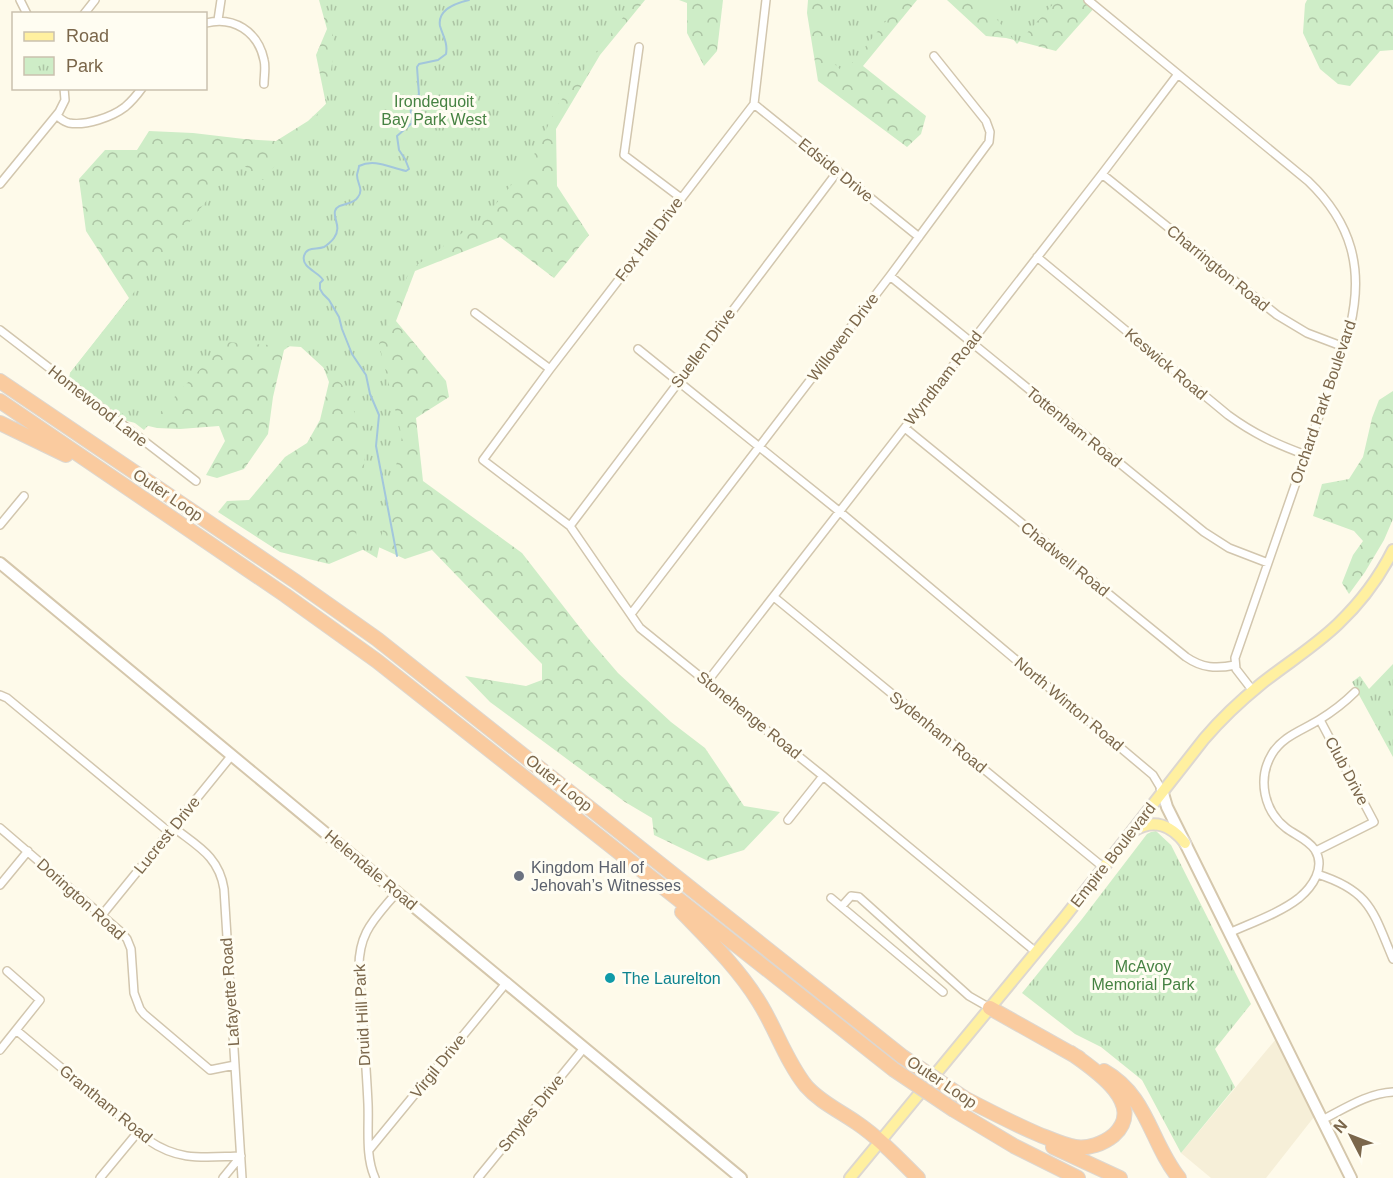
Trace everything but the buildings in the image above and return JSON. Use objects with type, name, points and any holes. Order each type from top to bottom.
[{"type":"highway","name":"Outer Loop","points":[[0,381],[372,635],[903,1057],[964,1098],[1042,1142],[1120,1178]]},
{"type":"highway","name":"Outer Loop","points":[[0,401],[377,661],[893,1069],[954,1110],[1014,1146],[1078,1178]]},
{"type":"highway","points":[[0,423],[62,453],[129,490],[166,514]]},
{"type":"highway","points":[[643,872],[743,978],[807,1087],[822,1101],[858,1124],[880,1142],[918,1178]]},
{"type":"highway","points":[[990,1008],[1112,1076],[1128,1089],[1179,1178]]},
{"type":"highway","points":[[964,1098],[1022,1127],[1061,1143],[1080,1147],[1100,1143],[1112,1136],[1121,1125],[1124,1112],[1122,1102],[1104,1078],[1071,1053]]},
{"type":"main road","name":"Empire Boulevard","points":[[850,1178],[1036,952],[1212,729],[1253,691],[1339,623],[1371,586],[1393,550]]},
{"type":"main road","points":[[1128,835],[1144,825],[1156,824],[1170,829],[1185,843]]},
{"type":"street","points":[[86,12],[95,0]]},
{"type":"street","points":[[218,20],[221,0]]},
{"type":"street","points":[[754,104],[766,0]]},
{"type":"street","name":"Orchard Park Boulevard","points":[[1088,0],[1320,193],[1338,217],[1352,249],[1356,279],[1355,309],[1344,347],[1236,655],[1235,665]]},
{"type":"street","points":[[207,23],[218,20],[232,22],[241,26],[255,39],[265,62],[264,84]]},
{"type":"street","points":[[639,47],[624,155],[681,198]]},
{"type":"street","name":"Willowen Drive","points":[[631,614],[986,148],[990,137],[989,127],[934,56]]},
{"type":"street","name":"Wyndham Road","points":[[707,682],[1178,74]]},
{"type":"street","points":[[0,184],[57,116],[64,105],[64,90]]},
{"type":"street","points":[[57,116],[72,123],[101,119],[125,107],[140,90]]},
{"type":"street","name":"Edside Drive","points":[[754,104],[919,237]]},
{"type":"street","name":"Fox Hall Drive","points":[[483,460],[550,369],[754,104]]},
{"type":"street","name":"Suellen Drive","points":[[570,526],[837,171]]},
{"type":"street","name":"Charrington Road","points":[[1102,174],[1277,315],[1307,333],[1344,347]]},
{"type":"street","name":"Keswick Road","points":[[1037,257],[1235,420],[1268,441],[1306,455]]},
{"type":"street","name":"Tottenham Road","points":[[890,276],[1204,532],[1229,548],[1268,563]]},
{"type":"street","points":[[475,313],[550,369]]},
{"type":"street","name":"Homewood Lane","points":[[0,330],[196,481]]},
{"type":"street","name":"North Winton Road","points":[[638,349],[840,512],[1154,775],[1167,807],[1351,1178]]},
{"type":"street","name":"Chadwell Road","points":[[905,428],[1186,657],[1210,668],[1235,665]]},
{"type":"street","name":"Stonehenge Road","points":[[483,460],[570,526],[640,628],[1036,952]]},
{"type":"street","points":[[0,525],[24,496]]},
{"type":"street","name":"Helendale Road","points":[[0,563],[741,1178]]},
{"type":"street","name":"Sydenham Road","points":[[774,597],[1103,867]]},
{"type":"street","points":[[1235,665],[1253,691]]},
{"type":"street","points":[[1229,933],[1298,898],[1317,874],[1319,865],[1316,851],[1284,826],[1269,807],[1264,783],[1266,769],[1270,756],[1288,736],[1320,720],[1355,692]]},
{"type":"street","name":"Lafayette Road","points":[[0,695],[7,698],[218,866],[222,876],[242,1178]]},
{"type":"street","name":"Club Drive","points":[[1316,851],[1374,822],[1320,720]]},
{"type":"street","name":"Lucrest Drive","points":[[102,915],[232,755]]},
{"type":"street","points":[[788,820],[823,776]]},
{"type":"street","name":"Dorington Road","points":[[0,828],[121,932],[129,944],[135,999],[144,1014],[210,1070],[235,1065]]},
{"type":"street","points":[[0,885],[28,851]]},
{"type":"street","points":[[1317,874],[1350,887],[1366,902],[1375,916],[1393,959]]},
{"type":"street","name":"Druid Hill Park","points":[[375,1178],[369,1150],[359,951],[366,932],[397,892]]},
{"type":"street","points":[[842,906],[851,896],[859,897],[949,979],[972,998],[990,1008]]},
{"type":"street","points":[[831,898],[941,991],[949,979]]},
{"type":"street","points":[[0,1050],[40,1000],[7,970]]},
{"type":"street","name":"Virgil Drive","points":[[369,1150],[507,982]]},
{"type":"street","name":"Grantham Road","points":[[16,1030],[156,1146],[177,1155],[195,1158],[241,1156]]},
{"type":"street","name":"Smyles Drive","points":[[478,1178],[584,1048]]},
{"type":"street","points":[[1322,1120],[1370,1096],[1393,1092]]},
{"type":"street","points":[[100,1178],[138,1132]]},
{"type":"street","points":[[222,1178],[241,1156]]},
{"type":"shaded area","points":[[1276,1039],[1314,1117],[1266,1178],[1211,1178],[1181,1153]]},
{"type":"green space","points":[[319,0],[645,0],[600,55],[556,129],[557,186],[589,235],[554,278],[500,237],[415,271],[396,321],[446,381],[449,397],[416,418],[423,481],[522,553],[618,673],[671,722],[705,748],[744,806],[780,812],[744,850],[708,861],[654,835],[652,818],[625,802],[490,702],[465,676],[526,686],[542,680],[542,664],[432,550],[405,559],[374,545],[329,564],[280,552],[218,512],[227,501],[249,500],[285,457],[307,443],[320,420],[329,382],[315,345],[305,336],[284,350],[273,397],[268,434],[244,469],[217,478],[206,475],[225,441],[219,426],[157,428],[127,421],[69,378],[70,373],[129,298],[86,231],[79,179],[105,150],[137,150],[149,131],[276,141],[308,121],[326,104],[316,55],[327,29]]},
{"type":"green space","name":"Irondequoit Bay Park West","points":[[323,0],[636,0],[559,103],[531,161],[486,216],[410,270],[379,344],[402,437],[377,558],[355,545],[365,457],[349,391],[301,347],[225,342],[144,430],[70,373],[238,161],[263,180],[326,104],[335,43]]},
{"type":"green space","points":[[679,0],[723,0],[717,51],[704,66],[687,33],[687,3]]},
{"type":"green space","points":[[808,0],[917,0],[863,66],[926,116],[921,134],[907,147],[818,81],[807,13]]},
{"type":"green space","points":[[825,0],[903,0],[844,73],[825,55]]},
{"type":"green space","points":[[947,0],[1088,0],[1096,6],[1056,51],[1006,38],[986,36]]},
{"type":"green space","points":[[981,0],[1057,0],[1017,44]]},
{"type":"green space","points":[[1307,0],[1393,0],[1393,50],[1380,51],[1350,86],[1338,84],[1320,69],[1303,33]]},
{"type":"green space","points":[[1393,391],[1393,519],[1384,540],[1349,594],[1342,583],[1353,555],[1363,541],[1354,531],[1313,516],[1322,484],[1349,479],[1363,457],[1372,418],[1379,400]]},
{"type":"green space","points":[[1393,664],[1393,757],[1352,682],[1360,676],[1369,689]]},
{"type":"green space","name":"McAvoy Memorial Park","points":[[1156,831],[1171,845],[1251,1004],[1215,1049],[1235,1087],[1181,1153],[1142,1080],[1101,1047],[1075,1034],[1022,993],[1147,834]]},
{"type":"waterway","points":[[397,556],[376,446],[379,415],[370,394],[366,375],[352,354],[339,317],[320,289],[320,283],[323,280],[305,264],[304,256],[307,251],[324,247],[334,238],[337,230],[335,211],[342,205],[356,200],[360,194],[357,178],[359,166],[377,163],[406,171],[409,169],[399,150],[397,136],[412,123],[410,104],[413,98],[419,95],[417,67],[419,64],[438,60],[446,54],[446,43],[440,26],[441,15],[453,5],[469,0]]},
{"type":"place","name":"Kingdom Hall of Jehovah’s Witnesses","points":[[519,876]]},
{"type":"place","name":"The Laurelton","points":[[610,978]]}]
